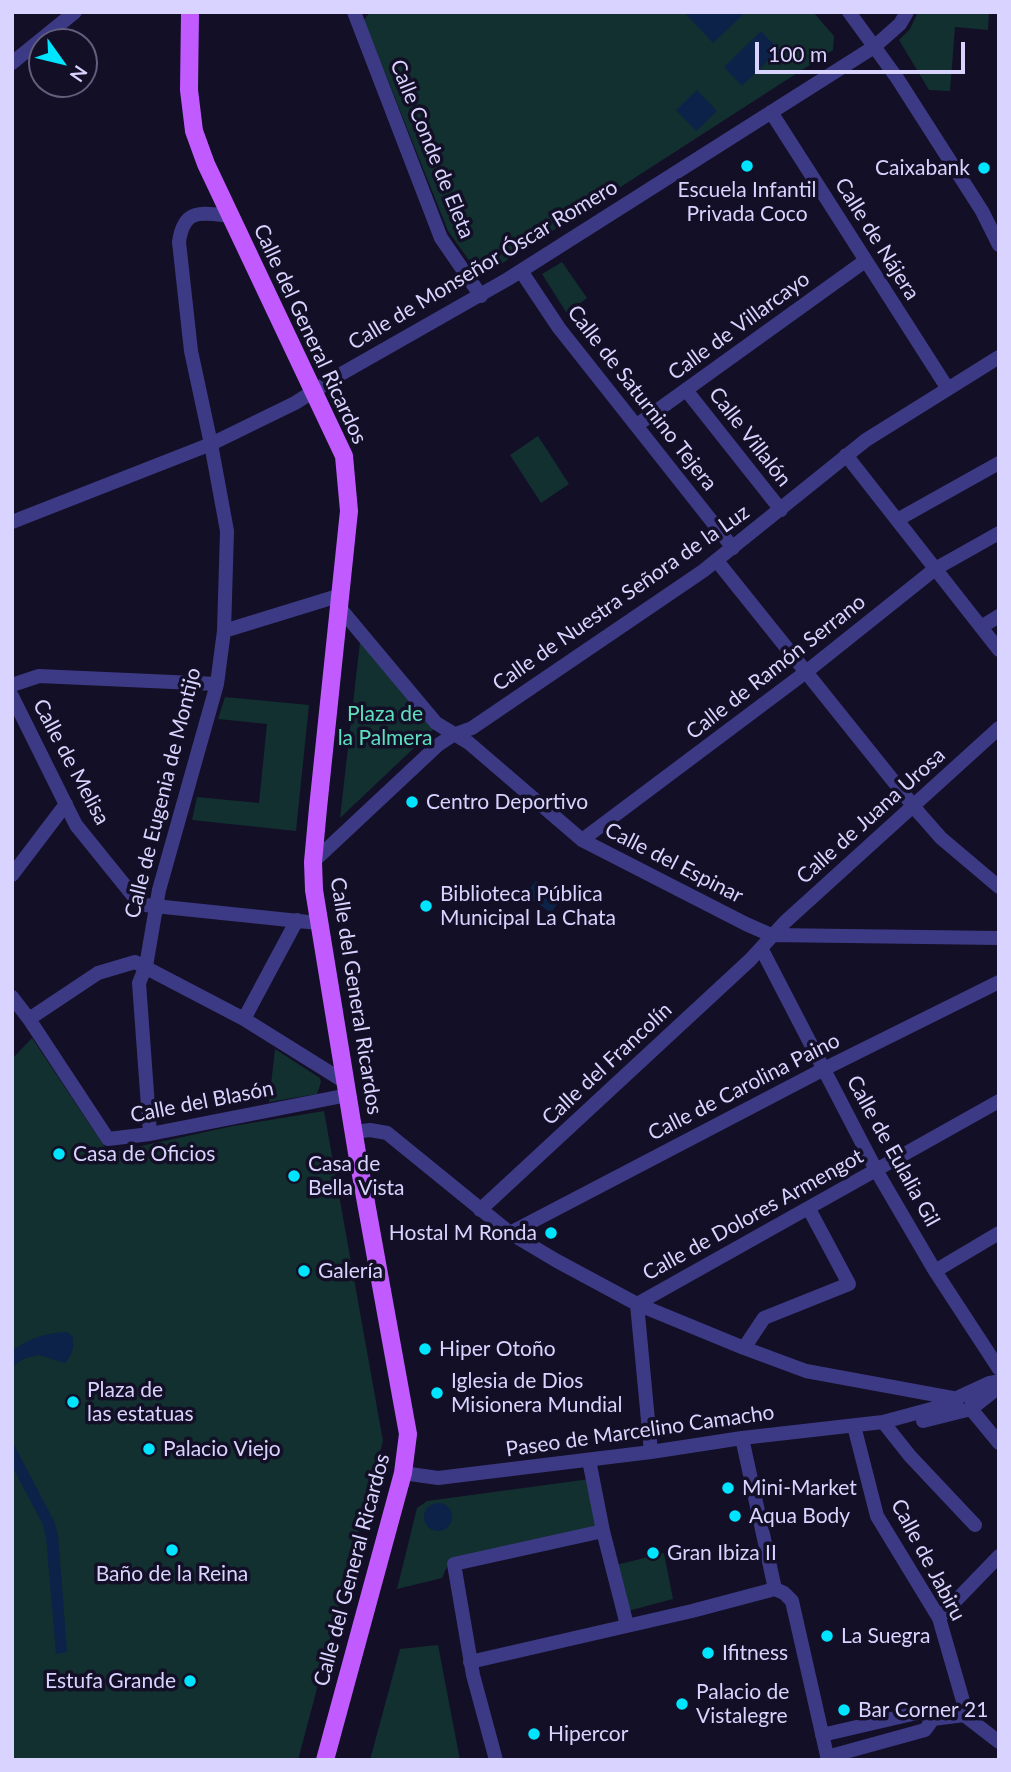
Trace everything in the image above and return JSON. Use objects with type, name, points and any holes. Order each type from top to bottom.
[{"type":"main road","name":"Calle del General Ricardos","points":[[190,12],[189,90],[198,142],[344,456],[349,511],[313,862],[318,923],[407,1421],[408,1450],[325,1760]]},
{"type":"street","points":[[12,63],[75,12]]},
{"type":"street","name":"Calle Conde de Eleta","points":[[354,12],[441,238],[481,296]]},
{"type":"street","points":[[849,12],[982,211],[999,245]]},
{"type":"street","name":"Calle de Monseñor Óscar Romero","points":[[12,522],[211,444],[295,403],[314,389],[481,296],[874,47],[900,24],[907,12]]},
{"type":"street","name":"Calle de Nájera","points":[[771,111],[948,389]]},
{"type":"street","points":[[982,211],[999,227]]},
{"type":"street","name":"Calle de Eugenia de Montijo","points":[[150,1134],[139,983],[146,966],[156,905],[217,684],[224,631],[227,531],[191,351],[179,242],[181,228],[189,217],[200,212],[231,216]]},
{"type":"street","name":"Calle de Villarcayo","points":[[637,425],[865,261]]},
{"type":"street","name":"Calle de Saturnino Tejera","points":[[521,271],[559,328],[733,548]]},
{"type":"street","name":"Calle de Nuestra Señora de la Luz","points":[[313,862],[438,745],[453,735],[472,728],[717,561],[846,455],[999,357]]},
{"type":"street","name":"Calle Villalón","points":[[686,390],[781,510]]},
{"type":"street","points":[[846,455],[999,650]]},
{"type":"street","points":[[897,520],[999,463]]},
{"type":"street","name":"Calle de Ramón Serrano","points":[[582,840],[806,672],[935,569],[999,533]]},
{"type":"street","points":[[717,561],[912,806],[940,838],[999,887]]},
{"type":"street","points":[[224,631],[340,601]]},
{"type":"street","name":"Calle del Espinar","points":[[340,601],[436,723],[469,743],[582,840],[771,935],[997,940]]},
{"type":"street","points":[[981,627],[999,616]]},
{"type":"street","points":[[12,685],[39,676],[217,684]]},
{"type":"street","name":"Calle de Melisa","points":[[12,696],[76,825],[135,898],[145,905],[318,923]]},
{"type":"street","name":"Calle de Juana Urosa","points":[[761,948],[771,935],[999,728]]},
{"type":"street","points":[[12,875],[66,804]]},
{"type":"street","points":[[244,1019],[297,920]]},
{"type":"street","name":"Calle de Eulalia Gil","points":[[761,948],[876,1170],[935,1270],[999,1369]]},
{"type":"street","name":"Calle del Francolín","points":[[480,1210],[761,948]]},
{"type":"street","points":[[29,1019],[98,973],[135,962],[244,1019],[346,1088]]},
{"type":"street","name":"Calle de Carolina Paino","points":[[510,1233],[824,1069],[999,982]]},
{"type":"street","name":"Calle del Blasón","points":[[12,998],[29,1019],[108,1139],[150,1134],[346,1088]]},
{"type":"street","name":"Calle de Dolores Armengot","points":[[637,1304],[999,1101]]},
{"type":"street","points":[[354,1132],[370,1130],[387,1133],[510,1233],[637,1304],[806,1371],[958,1399]]},
{"type":"street","points":[[744,1348],[764,1318],[849,1284],[809,1209]]},
{"type":"street","points":[[935,1270],[999,1233]]},
{"type":"street","points":[[637,1304],[651,1452]]},
{"type":"street","name":"Paseo de Marcelino Camacho","points":[[403,1473],[438,1478],[883,1422],[935,1408],[989,1383],[994,1391],[973,1399],[971,1409],[912,1424],[883,1422]]},
{"type":"street","points":[[971,1409],[999,1443]]},
{"type":"street","points":[[883,1422],[975,1525]]},
{"type":"street","name":"Calle de Jabiru","points":[[854,1426],[877,1516],[939,1618],[963,1701],[964,1715]]},
{"type":"street","points":[[742,1438],[775,1589]]},
{"type":"street","points":[[589,1460],[603,1531],[627,1625]]},
{"type":"street","points":[[496,1760],[470,1662],[454,1564],[603,1531]]},
{"type":"street","points":[[939,1618],[999,1556]]},
{"type":"street","points":[[470,1662],[775,1589],[792,1601],[827,1758],[925,1730],[933,1719]]},
{"type":"street","points":[[822,1735],[921,1713],[933,1719],[964,1715],[999,1742]]},
{"type":"green space","points":[[370,12],[813,12],[834,36],[833,50],[481,277],[448,231],[364,20]]},
{"type":"green space","points":[[918,12],[989,12],[988,30],[955,27],[950,91],[929,90],[899,40],[910,29]]},
{"type":"green space","points":[[562,262],[587,298],[569,312],[566,312],[542,274]]},
{"type":"green space","points":[[538,436],[569,484],[541,503],[510,455]]},
{"type":"green space","name":"Plaza de la Palmera","points":[[360,642],[433,730],[340,818]]},
{"type":"green space","points":[[225,697],[309,705],[296,831],[192,820],[197,797],[259,803],[267,724],[218,719]]},
{"type":"green space","points":[[32,1038],[109,1153],[233,1126],[324,1111],[383,1441],[298,1760],[12,1760],[12,1059]]},
{"type":"green space","points":[[275,1049],[320,1078],[317,1094],[269,1102]]},
{"type":"green space","points":[[590,1479],[600,1528],[449,1562],[442,1578],[397,1589],[417,1508],[427,1501]]},
{"type":"green space","points":[[664,1553],[673,1599],[624,1612],[612,1566]]},
{"type":"green space","points":[[438,1645],[460,1760],[370,1760],[400,1649]]},
{"type":"water","points":[[684,12],[745,12],[745,13],[713,43]]},
{"type":"water","points":[[761,31],[779,50],[742,86],[724,67]]},
{"type":"water","points":[[697,90],[717,111],[696,131],[676,110]]},
{"type":"water","points":[[536,881],[561,899],[551,913],[525,895]]},
{"type":"water","points":[[67,1332],[73,1337],[73,1344],[65,1363],[38,1355],[23,1359],[12,1367],[12,1351],[18,1346],[38,1337]]},
{"type":"water","points":[[12,1441],[54,1521],[58,1534],[67,1652],[56,1654],[46,1537],[43,1525],[12,1466]]},
{"type":"water","points":[[438,1503],[448,1507],[452,1517],[448,1527],[438,1531],[428,1527],[424,1517],[428,1507]]},
{"type":"place","name":"Escuela Infantil Privada Coco","points":[[747,166]]},
{"type":"place","name":"Caixabank","points":[[984,168]]},
{"type":"place","name":"Centro Deportivo","points":[[412,802]]},
{"type":"place","name":"Biblioteca Pública Municipal La Chata","points":[[426,906]]},
{"type":"place","name":"Casa de Oficios","points":[[59,1154]]},
{"type":"place","name":"Casa de Bella Vista","points":[[294,1176]]},
{"type":"place","name":"Hostal M Ronda","points":[[551,1233]]},
{"type":"place","name":"Galería","points":[[304,1271]]},
{"type":"place","name":"Hiper Otoño","points":[[425,1349]]},
{"type":"place","name":"Iglesia de Dios Misionera Mundial","points":[[437,1393]]},
{"type":"place","name":"Plaza de las estatuas","points":[[73,1402]]},
{"type":"place","name":"Palacio Viejo","points":[[149,1449]]},
{"type":"place","name":"Mini-Market","points":[[728,1488]]},
{"type":"place","name":"Aqua Body","points":[[735,1516]]},
{"type":"place","name":"Baño de la Reina","points":[[172,1550]]},
{"type":"place","name":"Gran Ibiza II","points":[[653,1553]]},
{"type":"place","name":"La Suegra","points":[[827,1636]]},
{"type":"place","name":"Ifitness","points":[[708,1653]]},
{"type":"place","name":"Estufa Grande","points":[[190,1681]]},
{"type":"place","name":"Palacio de Vistalegre","points":[[682,1704]]},
{"type":"place","name":"Bar Corner 21","points":[[844,1710]]},
{"type":"place","name":"Hipercor","points":[[534,1734]]}]
